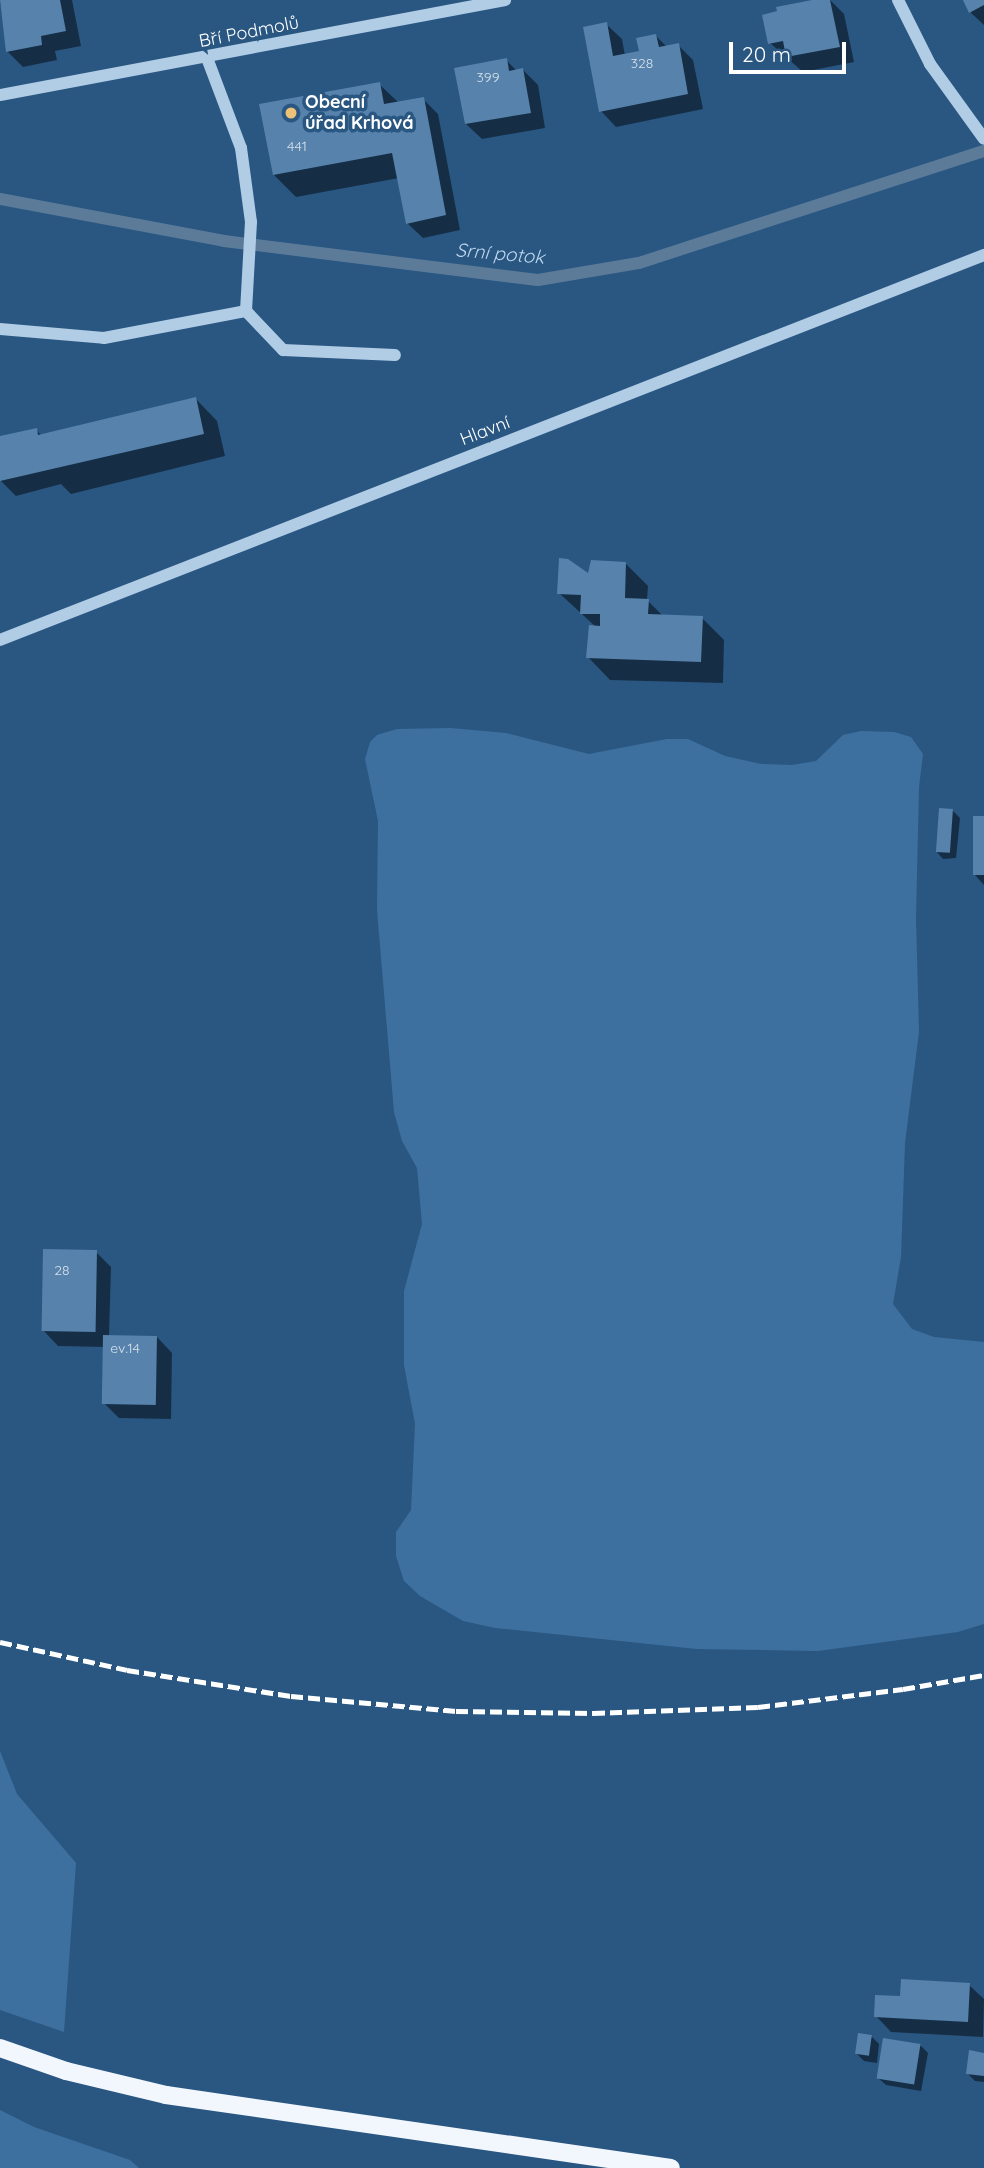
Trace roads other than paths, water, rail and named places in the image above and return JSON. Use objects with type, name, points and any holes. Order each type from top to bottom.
[{"type":"main road","points":[[0,2048],[66,2071],[166,2095],[671,2168]]},
{"type":"street","name":"Bří Podmolů","points":[[0,95],[505,0]]},
{"type":"street","points":[[898,0],[930,64],[984,139]]},
{"type":"street","points":[[207,58],[241,148],[251,222],[246,311],[284,350],[395,355]]},
{"type":"street","name":"Hlavní","points":[[0,640],[984,255]]},
{"type":"street","points":[[0,329],[104,338],[246,311]]},
{"type":"waterway","name":"Srní potok","points":[[0,199],[224,241],[538,280],[639,263],[984,151]]},
{"type":"railway","points":[[0,1642],[127,1670],[291,1696],[456,1711],[593,1713],[758,1707],[903,1689],[984,1675]]},
{"type":"place","name":"Obecní úřad Krhová","points":[[291,113]]}]
